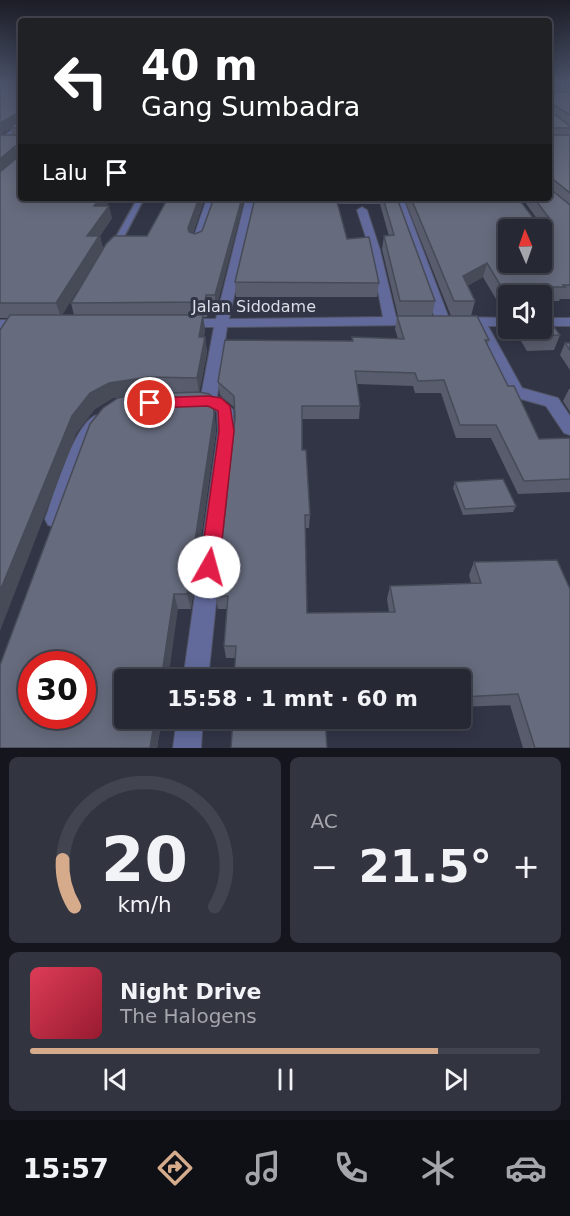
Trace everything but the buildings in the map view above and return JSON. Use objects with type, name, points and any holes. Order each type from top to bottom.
[{"type":"street","points":[[0,142],[18,128]]},
{"type":"street","points":[[197,242],[211,201]]},
{"type":"street","points":[[208,401],[222,323],[250,201]]},
{"type":"street","points":[[399,201],[444,321]]},
{"type":"street","points":[[362,210],[375,250],[390,321]]},
{"type":"street","points":[[479,321],[516,392],[552,402],[570,429]]},
{"type":"street","name":"Jalan Sidodame","points":[[166,323],[498,322]]},
{"type":"street","points":[[552,322],[570,322]]},
{"type":"street","points":[[0,340],[5,324],[43,324]]},
{"type":"street","points":[[175,402],[216,402],[225,410],[226,431],[196,669]]},
{"type":"street","points":[[48,536],[85,437],[99,419],[112,408]]},
{"type":"street","points":[[187,748],[189,729]]},
{"type":"lane","points":[[107,252],[113,249],[122,237],[140,201]]},
{"type":"route","points":[[150,403],[208,401],[216,402],[225,410],[226,431],[209,567]]}]
